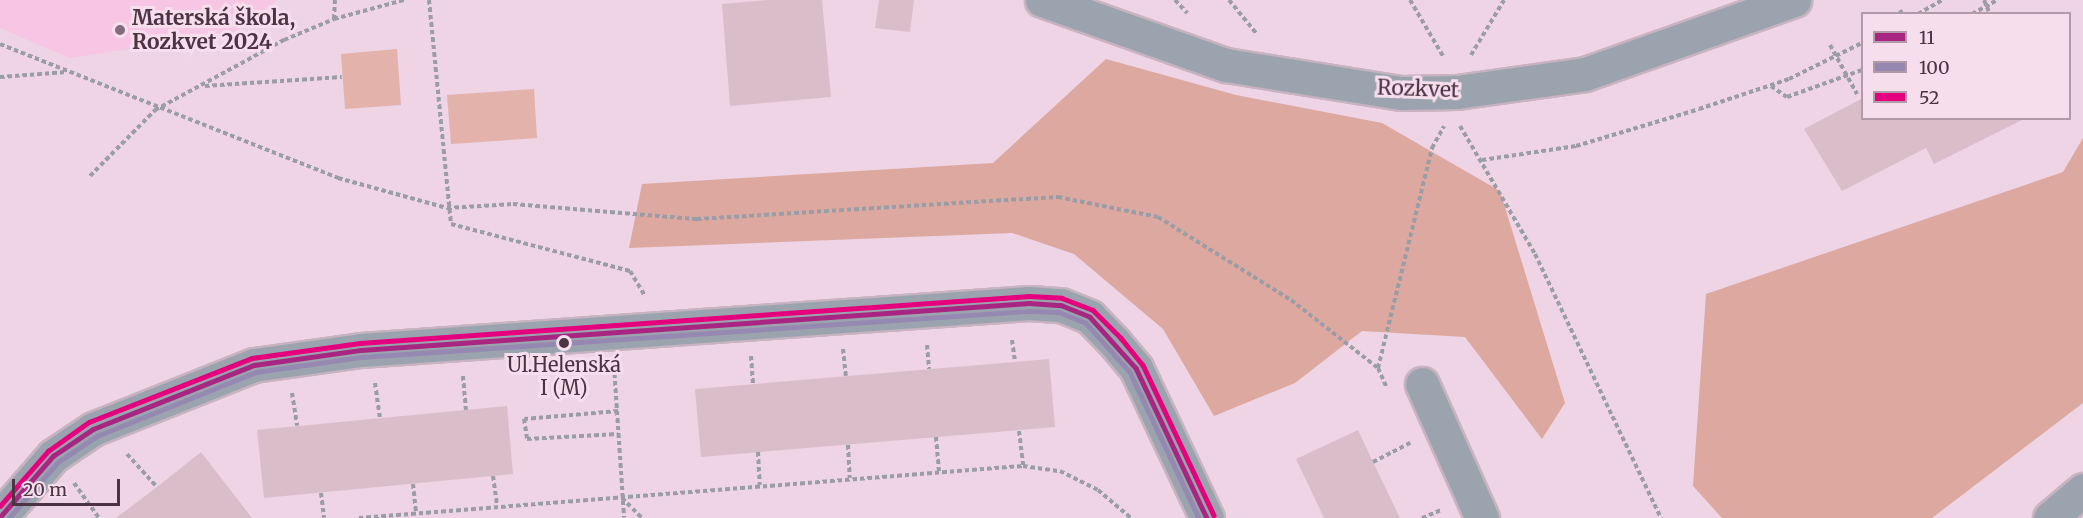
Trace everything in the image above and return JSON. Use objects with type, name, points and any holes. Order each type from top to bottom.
[{"type":"street","name":"Rozkvet","points":[[1041,0],[1226,64],[1401,93],[1457,92],[1585,74],[1794,0]]},
{"type":"street","points":[[0,517],[53,456],[93,429],[254,365],[361,350],[647,329],[1062,305],[1090,316],[1136,368],[1208,518]]},
{"type":"street","points":[[1422,384],[1482,518]]},
{"type":"street","points":[[2050,518],[2083,490]]},
{"type":"path","points":[[334,19],[335,0]]},
{"type":"path","points":[[90,176],[155,110],[334,19],[404,0]]},
{"type":"path","points":[[429,0],[447,208],[451,224],[630,271],[645,289],[647,329]]},
{"type":"path","points":[[1229,0],[1259,36]]},
{"type":"path","points":[[1410,0],[1448,63]]},
{"type":"path","points":[[1471,54],[1504,0]]},
{"type":"path","points":[[1921,12],[1942,0]]},
{"type":"path","points":[[1984,0],[1989,12]]},
{"type":"path","points":[[1976,12],[1997,0]]},
{"type":"path","points":[[0,44],[155,110],[338,178],[447,208],[513,204],[697,219],[1058,197],[1158,218],[1291,300],[1378,368],[1387,389]]},
{"type":"path","points":[[1482,160],[1576,146],[1771,85],[1837,57],[1861,44]]},
{"type":"path","points":[[1830,45],[1857,94]]},
{"type":"path","points":[[1771,85],[1787,97],[1861,71]]},
{"type":"path","points":[[0,76],[68,72]]},
{"type":"path","points":[[201,86],[342,77]]},
{"type":"path","points":[[1458,122],[1535,254],[1661,518]]},
{"type":"path","points":[[1378,368],[1432,148]]},
{"type":"path","points":[[1011,327],[1015,362]]},
{"type":"path","points":[[926,335],[929,369]]},
{"type":"path","points":[[843,342],[846,376]]},
{"type":"path","points":[[740,350],[762,349]]},
{"type":"path","points":[[751,350],[753,384]]},
{"type":"path","points":[[614,358],[624,518]]},
{"type":"path","points":[[452,371],[463,370],[466,410]]},
{"type":"path","points":[[362,380],[385,378]]},
{"type":"path","points":[[374,379],[380,418]]},
{"type":"path","points":[[280,390],[291,387],[297,426]]},
{"type":"path","points":[[618,411],[524,419],[527,439],[618,434]]},
{"type":"path","points":[[1019,431],[1023,466]]},
{"type":"path","points":[[1406,432],[1415,452]]},
{"type":"path","points":[[936,437],[939,472]]},
{"type":"path","points":[[1373,462],[1411,443]]},
{"type":"path","points":[[119,444],[157,487]]},
{"type":"path","points":[[848,445],[850,478]]},
{"type":"path","points":[[758,453],[760,485]]},
{"type":"path","points":[[358,518],[1023,466],[1060,471],[1098,490],[1131,518]]},
{"type":"path","points":[[62,486],[80,471]]},
{"type":"path","points":[[493,476],[497,506]]},
{"type":"path","points":[[70,478],[99,518]]},
{"type":"path","points":[[413,484],[416,512]]},
{"type":"path","points":[[321,493],[324,518]]},
{"type":"path","points":[[621,497],[642,518]]},
{"type":"path","points":[[1439,500],[1448,518]]},
{"type":"path","points":[[1422,518],[1443,509]]},
{"type":"shaded area","name":"Materská škola, Rozkvet 2024","points":[[0,0],[277,0],[232,33],[70,58],[0,28]]},
{"type":"shaded area","points":[[397,49],[401,105],[345,109],[341,54]]},
{"type":"shaded area","points":[[1106,59],[1236,95],[1382,123],[1500,191],[1565,403],[1542,439],[1465,337],[1362,331],[1295,383],[1214,416],[1163,329],[1074,254],[1012,233],[629,248],[642,184],[993,163]]},
{"type":"shaded area","points":[[534,89],[537,138],[451,144],[447,95]]},
{"type":"shaded area","points":[[2083,138],[2083,403],[1932,518],[1722,518],[1693,486],[1706,294],[2063,172]]},
{"type":"building","points":[[768,0],[822,0],[831,97],[730,106],[722,4]]},
{"type":"building","points":[[879,0],[914,0],[910,32],[875,28]]},
{"type":"building","points":[[1861,99],[1861,120],[2022,120],[1934,164],[1926,148],[1842,191],[1804,129]]},
{"type":"building","points":[[1049,359],[1055,427],[701,457],[695,389]]},
{"type":"building","points":[[507,406],[513,474],[264,498],[257,430]]},
{"type":"building","points":[[1358,430],[1400,518],[1324,518],[1296,459]]},
{"type":"building","points":[[201,452],[252,518],[116,518],[157,487]]},
{"type":"transit line","name":"52","points":[[0,506],[48,451],[89,422],[252,358],[360,343],[1029,296],[1062,298],[1093,310],[1121,338],[1143,365],[1214,515]]},
{"type":"transit line","name":"11","points":[[0,517],[53,456],[93,429],[254,365],[361,350],[1029,303],[1061,305],[1090,317],[1136,368],[1207,518]]},
{"type":"transit line","name":"100","points":[[9,518],[58,462],[97,436],[256,372],[362,357],[1029,311],[1059,312],[1086,323],[1130,372],[1199,518]]},
{"type":"place","name":"Materská škola, Rozkvet 2024","points":[[120,30]]},
{"type":"place","name":"Ul.Helenská I (M)","points":[[564,343]]}]
